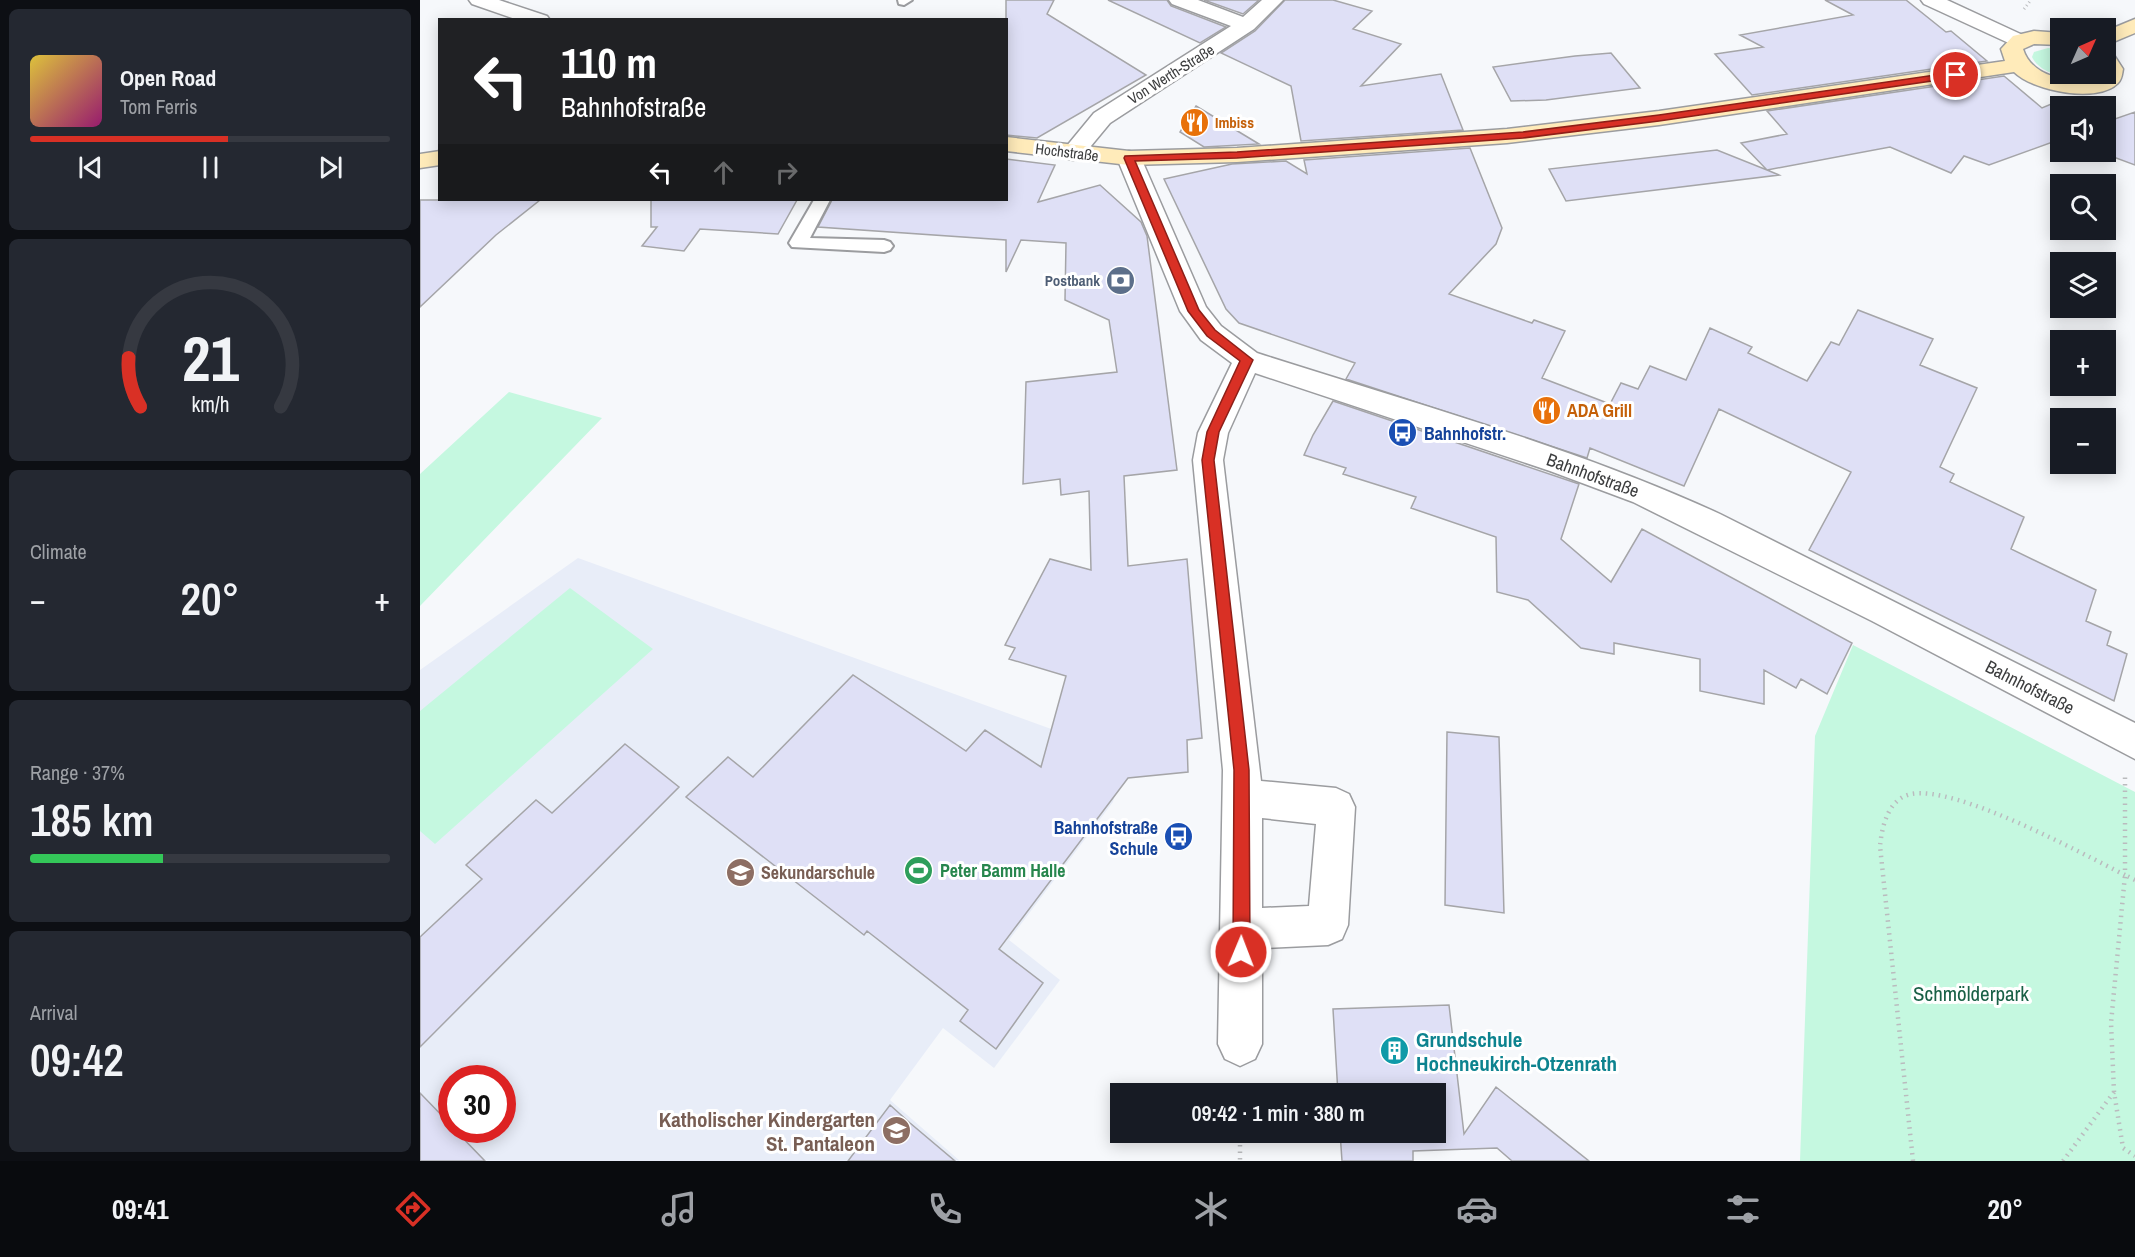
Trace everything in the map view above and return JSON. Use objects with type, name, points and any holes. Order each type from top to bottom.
[{"type":"street","points":[[479,0],[534,18]]},
{"type":"street","points":[[1179,0],[1247,25]]},
{"type":"street","name":"Von Werth-Straße","points":[[1073,153],[1102,118],[1247,25],[1273,0]]},
{"type":"street","points":[[1946,3],[2020,41]]},
{"type":"street","points":[[2116,34],[2135,25]]},
{"type":"street","points":[[2050,38],[2035,37],[2020,41],[2012,49],[2013,56],[2019,65],[2040,79],[2050,82]]},
{"type":"street","name":"Hochstraße","points":[[1008,144],[1128,158],[1237,155],[1533,134],[1659,118],[2019,65]]},
{"type":"street","points":[[2060,84],[2072,87],[2101,84]]},
{"type":"street","points":[[420,160],[438,158]]},
{"type":"street","name":"Bahnhofstraße","points":[[1128,158],[1194,311],[1211,333],[1247,360],[1561,463],[1644,493],[1709,523],[2130,739]]},
{"type":"street","points":[[1240,1044],[1243,798],[1240,744],[1208,460],[1213,432],[1247,360]]},
{"type":"street","points":[[1242,929],[1328,925],[1336,807],[1243,798]]},
{"type":"lane","points":[[821,201],[798,243],[885,246]]},
{"type":"path","points":[[2130,739],[2125,875],[2111,1023],[2114,1092],[2123,1148],[2135,1156]]},
{"type":"path","points":[[1913,1161],[1880,846],[1880,832],[1888,812],[1902,798],[1912,794],[1942,795],[2000,816],[2135,880]]},
{"type":"path","points":[[2063,1161],[2114,1092]]},
{"type":"path","points":[[1240,1143],[1240,1161]]},
{"type":"shaded area","name":"Sekundarschule","points":[[578,558],[1126,756],[1113,802],[1009,940],[1060,980],[994,1068],[943,1028],[890,1100],[960,1161],[420,1161],[420,670]]},
{"type":"green space","points":[[2050,48],[2050,72],[2036,63],[2032,57],[2034,52]]},
{"type":"green space","points":[[509,392],[602,418],[420,606],[420,474]]},
{"type":"green space","points":[[570,588],[653,649],[435,844],[420,831],[420,711]]},
{"type":"green space","name":"Schmölderpark","points":[[1853,645],[2135,792],[2135,1161],[1800,1161],[1815,736]]},
{"type":"building","points":[[1006,0],[1054,0],[1047,14],[1146,75],[1037,138],[1008,135],[1008,18],[1006,18]]},
{"type":"building","points":[[1108,0],[1167,0],[1171,6],[1226,27],[1200,43]]},
{"type":"building","points":[[1204,0],[1259,0],[1243,14]]},
{"type":"building","points":[[1285,0],[1333,0],[1372,11],[1353,29],[1401,44],[1361,86],[1441,74],[1463,130],[1301,141],[1291,86],[1221,53],[1255,31]]},
{"type":"building","points":[[1825,0],[1906,0],[1946,32],[1951,31],[1987,61],[1752,95],[1715,54],[1763,47],[1740,35],[1853,15]]},
{"type":"building","points":[[1611,53],[1640,88],[1546,100],[1511,101],[1493,67],[1575,56]]},
{"type":"building","points":[[2004,76],[2042,108],[2050,105],[2050,143],[1989,165],[1964,156],[1951,173],[1890,147],[1767,170],[1741,143],[1787,134],[1767,111]]},
{"type":"building","points":[[1196,106],[1259,144],[1204,147],[1180,132]]},
{"type":"building","points":[[2135,112],[2135,165],[2116,158],[2116,119]]},
{"type":"building","points":[[1470,148],[1502,228],[1496,244],[1449,294],[1532,323],[1534,320],[1565,331],[1542,378],[1610,404],[1621,383],[1638,389],[1650,366],[1686,380],[1710,328],[1752,347],[1748,353],[1807,381],[1831,342],[1839,345],[1858,310],[1933,339],[1920,365],[1977,388],[1940,467],[1954,474],[1950,482],[2024,517],[2011,549],[2096,590],[2086,621],[2111,632],[2107,645],[2127,654],[2114,701],[1809,550],[1851,472],[1719,409],[1684,486],[1590,448],[1587,458],[1346,379],[1355,363],[1239,323],[1226,309],[1164,179],[1232,164],[1286,161],[1307,174],[1304,160]]},
{"type":"building","points":[[1717,150],[1779,175],[1566,201],[1549,169]]},
{"type":"building","points":[[1008,159],[1055,165],[1038,202],[1100,185],[1141,222],[1147,236],[1177,470],[1124,476],[1128,566],[1187,559],[1202,738],[1187,740],[1188,772],[1128,778],[999,949],[1043,983],[996,1049],[960,1021],[968,1010],[867,931],[864,935],[686,797],[728,757],[753,777],[853,675],[966,751],[985,730],[1041,767],[1066,676],[1009,659],[1015,648],[1005,645],[1050,559],[1091,570],[1089,491],[1061,495],[1060,479],[1023,484],[1026,382],[1117,372],[1109,320],[1065,300],[1066,243],[1021,240],[1006,272],[1006,240],[818,227],[831,201],[1008,201]]},
{"type":"building","points":[[420,200],[539,201],[496,235],[420,307]]},
{"type":"building","points":[[651,201],[796,201],[778,234],[700,229],[684,251],[642,246],[657,227],[651,227]]},
{"type":"building","points":[[1333,401],[1579,484],[1561,539],[1611,582],[1642,529],[1852,643],[1827,694],[1801,679],[1796,688],[1764,670],[1764,704],[1700,691],[1700,659],[1614,643],[1614,654],[1581,648],[1528,600],[1497,592],[1496,537],[1411,508],[1416,497],[1343,474],[1346,468],[1304,455]]},
{"type":"building","points":[[1447,732],[1499,737],[1504,913],[1445,905]]},
{"type":"building","points":[[625,744],[679,787],[420,1047],[420,937],[482,879],[466,865],[536,800],[552,813]]},
{"type":"building","name":"Grundschule Hochneukirch-Otzenrath","points":[[1449,1005],[1464,1134],[1496,1087],[1589,1161],[1512,1161],[1497,1148],[1413,1151],[1413,1161],[1342,1161],[1341,1143],[1446,1143],[1446,1083],[1337,1083],[1333,1009]]},
{"type":"building","points":[[420,1093],[438,1112],[438,1143],[468,1143],[485,1161],[420,1161]]},
{"type":"building","name":"Katholischer Kindergarten St. Pantaleon","points":[[890,1105],[910,1123],[955,1161],[848,1161]]},
{"type":"place","name":"Imbiss","points":[[1194,122]]},
{"type":"place","name":"Postbank","points":[[1121,280]]},
{"type":"place","name":"ADA Grill","points":[[1546,410]]},
{"type":"place","name":"Bahnhofstr.","points":[[1403,433]]},
{"type":"place","name":"Bahnhofstraße Schule","points":[[1179,837]]},
{"type":"place","name":"Peter Bamm Halle","points":[[919,870]]},
{"type":"place","name":"Sekundarschule","points":[[740,872]]},
{"type":"place","name":"Grundschule Hochneukirch-Otzenrath","points":[[1395,1051]]},
{"type":"place","name":"Katholischer Kindergarten St. Pantaleon","points":[[896,1131]]},
{"type":"route","points":[[1241,952],[1242,770],[1208,460],[1213,432],[1247,360],[1236,354],[1211,333],[1194,311],[1128,158],[1237,155],[1564,131],[1956,75]]}]
